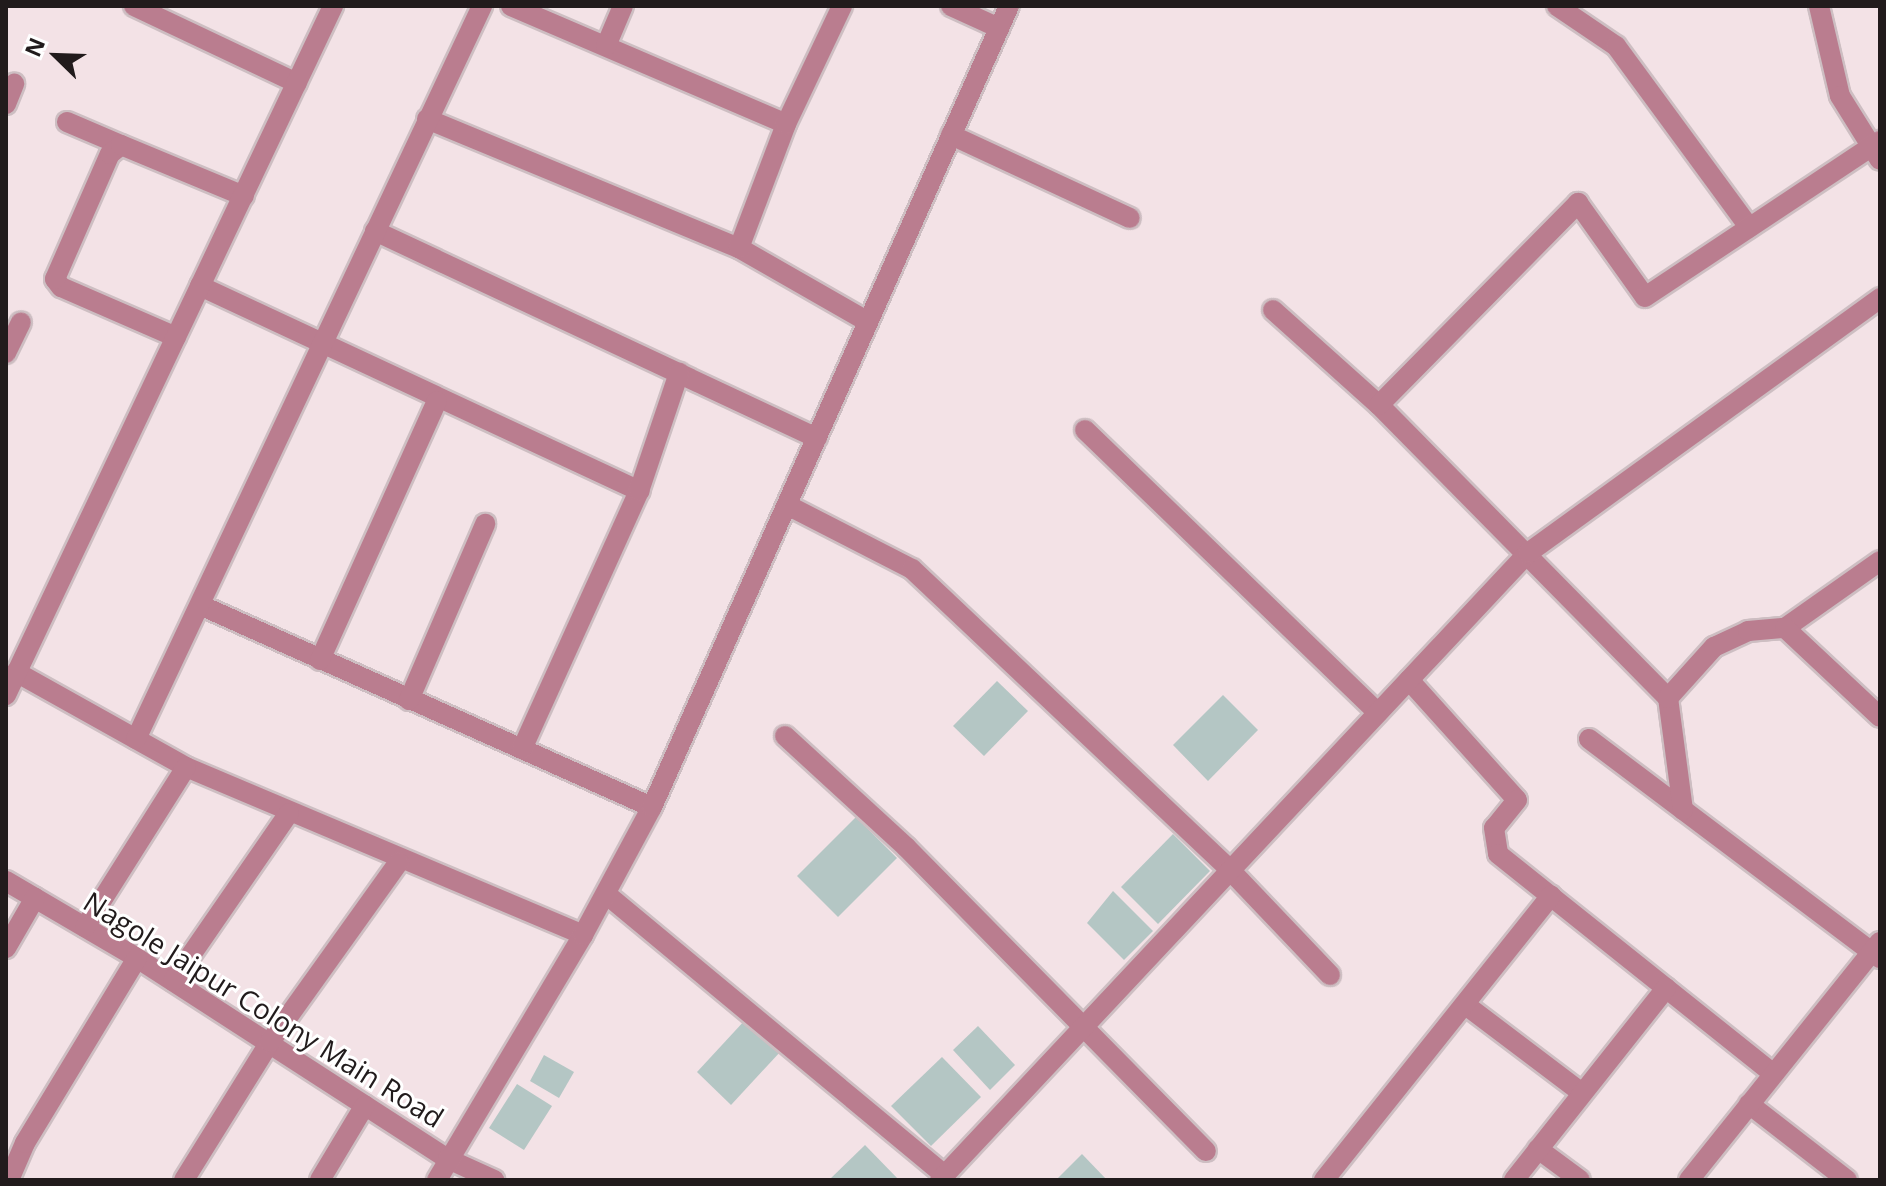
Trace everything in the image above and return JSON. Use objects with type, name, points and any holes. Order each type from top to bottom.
[{"type":"street","points":[[134,6],[182,15],[297,83]]},
{"type":"street","points":[[6,695],[333,6]]},
{"type":"street","points":[[136,739],[482,6]]},
{"type":"street","points":[[511,6],[786,124]]},
{"type":"street","points":[[606,46],[623,6]]},
{"type":"street","points":[[739,248],[786,124],[842,6]]},
{"type":"street","points":[[951,6],[999,28]]},
{"type":"street","points":[[437,1180],[583,935],[652,807],[1009,6]]},
{"type":"street","points":[[1557,6],[1616,46],[1749,227]]},
{"type":"street","points":[[1379,405],[1578,203],[1645,297],[1749,227],[1877,149],[1840,96],[1819,6]]},
{"type":"street","points":[[6,104],[14,84]]},
{"type":"street","points":[[427,119],[739,248],[868,322]]},
{"type":"street","points":[[67,122],[244,196]]},
{"type":"street","points":[[951,135],[1130,218]]},
{"type":"street","points":[[121,145],[110,154],[55,279],[61,287],[176,337]]},
{"type":"street","points":[[375,231],[817,438]]},
{"type":"street","points":[[200,286],[437,401],[639,491]]},
{"type":"street","points":[[606,894],[942,1177],[1528,553],[1880,298]]},
{"type":"street","points":[[1273,310],[1379,405],[1668,698],[1683,810]]},
{"type":"street","points":[[6,353],[21,322]]},
{"type":"street","points":[[522,749],[639,491],[679,373]]},
{"type":"street","points":[[320,660],[437,401]]},
{"type":"street","points":[[1085,430],[1378,713]]},
{"type":"street","points":[[787,505],[912,569],[1230,870],[1330,975]]},
{"type":"street","points":[[409,700],[485,524]]},
{"type":"street","points":[[1668,698],[1714,647],[1748,631],[1785,628],[1880,561]]},
{"type":"street","points":[[200,605],[652,807]]},
{"type":"street","points":[[1785,628],[1880,717]]},
{"type":"street","points":[[16,672],[186,767],[399,862],[583,935]]},
{"type":"street","points":[[1409,680],[1517,800],[1494,828],[1498,854],[1772,1073]]},
{"type":"street","points":[[785,736],[906,847],[1206,1151]]},
{"type":"street","points":[[1589,739],[1877,951],[1772,1073],[1689,1180]]},
{"type":"street","points":[[85,927],[186,767]]},
{"type":"street","points":[[173,981],[289,813]]},
{"type":"street","points":[[184,1180],[270,1042],[399,862]]},
{"type":"street","name":"Nagole Jaipur Colony Main Road","points":[[6,881],[137,958],[448,1159],[494,1180]]},
{"type":"street","points":[[1324,1180],[1467,1006],[1551,896]]},
{"type":"street","points":[[6,948],[35,898]]},
{"type":"street","points":[[9,1180],[15,1138],[137,958]]},
{"type":"street","points":[[1514,1180],[1666,988]]},
{"type":"street","points":[[1467,1006],[1582,1093]]},
{"type":"street","points":[[1749,1104],[1847,1180]]},
{"type":"street","points":[[320,1180],[365,1105]]},
{"type":"street","points":[[1538,1149],[1580,1180]]},
{"type":"building","points":[[997,681],[1028,711],[984,756],[953,726]]},
{"type":"building","points":[[1223,695],[1258,730],[1208,781],[1173,745]]},
{"type":"building","points":[[856,817],[897,858],[838,917],[797,876]]},
{"type":"building","points":[[1173,834],[1210,871],[1158,924],[1121,887]]},
{"type":"building","points":[[1113,891],[1153,931],[1124,960],[1087,923]]},
{"type":"building","points":[[746,1019],[781,1051],[731,1105],[697,1072]]},
{"type":"building","points":[[978,1026],[1015,1065],[990,1090],[953,1050]]},
{"type":"building","points":[[544,1055],[574,1072],[559,1098],[530,1081]]},
{"type":"building","points":[[942,1057],[981,1097],[931,1146],[891,1106]]},
{"type":"building","points":[[517,1084],[552,1106],[524,1150],[489,1128]]},
{"type":"building","points":[[865,1145],[899,1180],[829,1180]]},
{"type":"building","points":[[1082,1154],[1107,1180],[1056,1180]]}]
